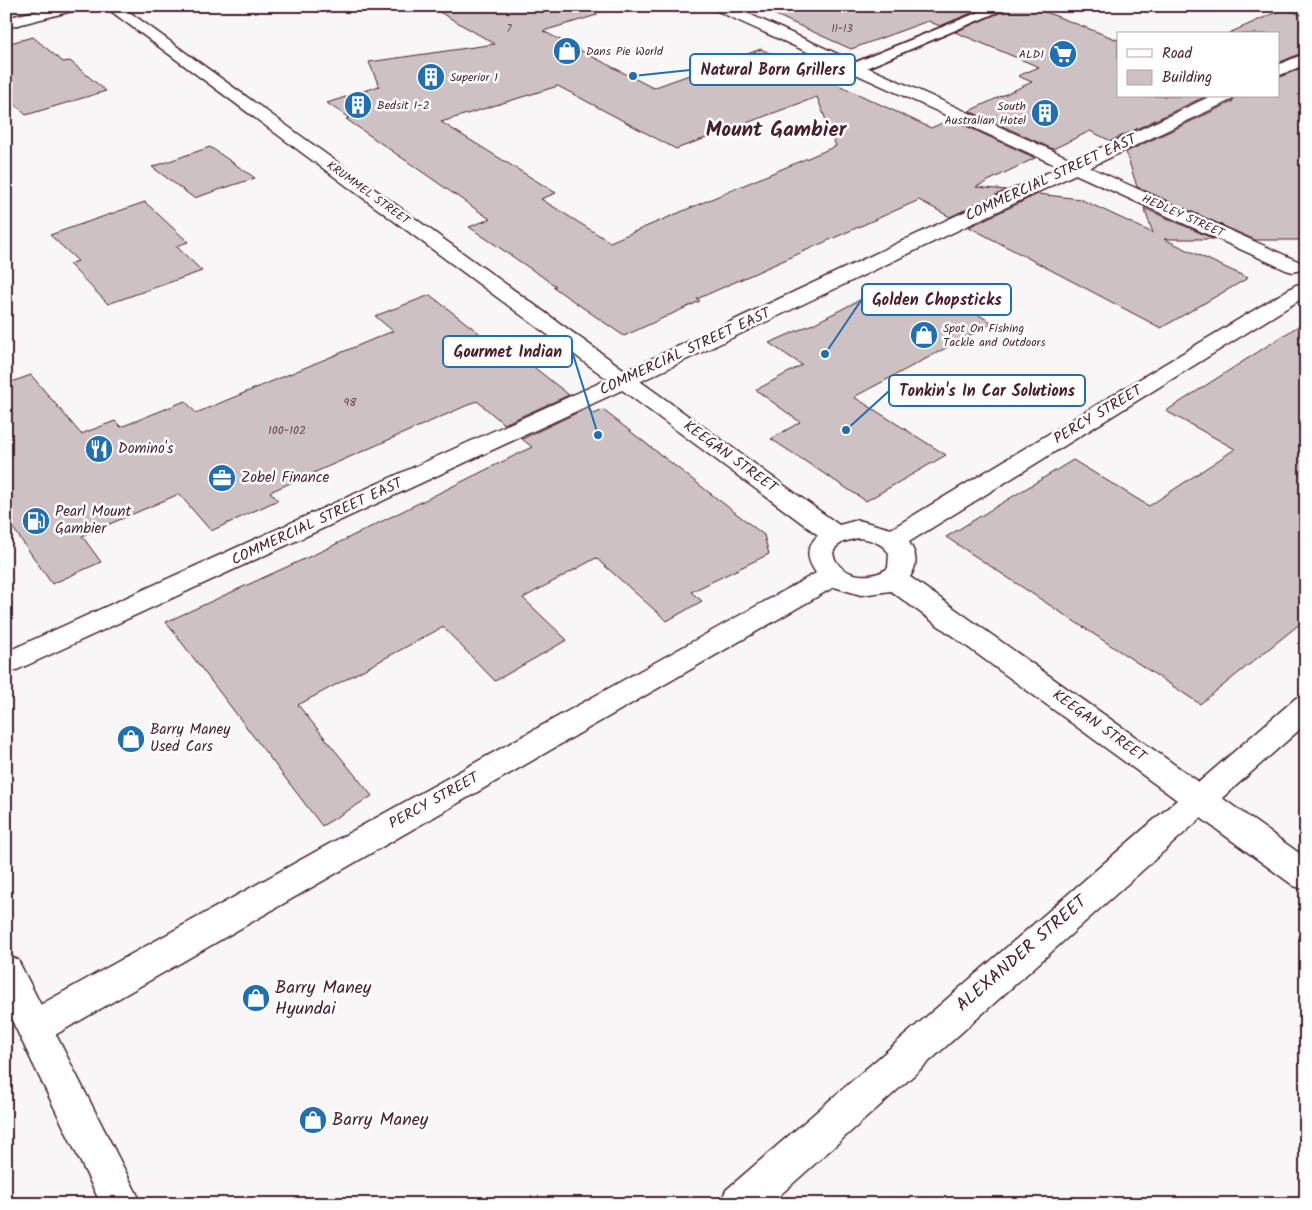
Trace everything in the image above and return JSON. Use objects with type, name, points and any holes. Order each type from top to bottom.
[{"type":"street","points":[[6,23],[75,6]]},
{"type":"street","name":"KRUMMEL STREET","points":[[111,6],[625,380]]},
{"type":"street","name":"HEDLEY STREET","points":[[718,6],[1073,168],[1299,264]]},
{"type":"street","points":[[1280,70],[1306,58]]},
{"type":"street","name":"COMMERCIAL STREET EAST","points":[[6,664],[625,380],[1221,98]]},
{"type":"street","points":[[1299,264],[1289,274],[1296,284],[1304,289]]},
{"type":"street","name":"PERCY STREET","points":[[892,540],[1304,289]]},
{"type":"street","name":"KEEGAN STREET","points":[[625,380],[834,534]]},
{"type":"street","points":[[858,529],[876,532],[892,540],[900,548],[903,556],[902,566],[892,578],[874,585],[860,585],[834,575],[825,567],[822,558],[822,548],[826,540],[834,534],[858,529]]},
{"type":"street","name":"PERCY STREET","points":[[35,1027],[834,575]]},
{"type":"street","name":"KEEGAN STREET","points":[[892,578],[1306,876]]},
{"type":"street","name":"ALEXANDER STREET","points":[[740,1204],[1306,706]]},
{"type":"street","points":[[6,971],[122,1204]]},
{"type":"lane","points":[[854,68],[1006,6]]},
{"type":"building","points":[[429,6],[596,6],[597,15],[543,31],[653,88],[761,49],[931,128],[951,119],[1035,158],[976,187],[1006,190],[950,217],[919,200],[697,299],[700,301],[624,336],[553,287],[556,286],[469,227],[490,219],[346,119],[349,118],[327,103],[379,86],[369,62],[495,44]],"holes":[[[558,86],[676,149],[817,97],[836,146],[610,242],[541,199],[556,193],[441,122]]]},
{"type":"building","points":[[756,6],[988,6],[940,26],[928,21],[851,49]]},
{"type":"building","points":[[1014,6],[1030,6],[1117,40],[1117,98],[1202,98],[1111,141],[1090,131],[1053,149],[969,111],[1032,82],[1018,76],[1039,67],[955,32]]},
{"type":"building","points":[[1283,9],[1306,16],[1306,51],[1280,62],[1280,32],[1231,32]]},
{"type":"building","points":[[33,37],[63,62],[70,61],[106,91],[26,115],[6,96],[6,44]]},
{"type":"building","points":[[1306,66],[1306,240],[1255,240],[1137,187],[1126,152],[1232,102],[1234,98],[1280,98],[1280,77]]},
{"type":"building","points":[[210,147],[255,178],[194,198],[152,167]]},
{"type":"building","points":[[1038,194],[1080,199],[1153,233],[1144,208],[1214,239],[1164,239],[1248,278],[1161,328],[969,227]]},
{"type":"building","points":[[145,202],[188,242],[176,246],[202,271],[108,304],[69,264],[78,261],[50,235]]},
{"type":"building","points":[[881,289],[921,311],[948,298],[993,323],[854,397],[946,455],[866,501],[771,439],[800,422],[756,390],[802,365],[769,343],[815,323]]},
{"type":"building","points":[[430,295],[488,340],[496,337],[569,395],[504,424],[477,401],[270,492],[278,500],[211,531],[179,494],[82,536],[101,562],[52,584],[6,518],[6,384],[31,375],[81,434],[115,421],[121,427],[185,401],[196,413],[393,331],[375,316]]},
{"type":"building","points":[[1306,321],[1306,619],[1200,704],[946,537],[1073,460],[1149,506],[1235,449],[1166,411]]},
{"type":"building","points":[[587,408],[594,414],[603,410],[764,535],[769,554],[691,592],[702,601],[667,621],[596,558],[523,598],[567,640],[495,681],[443,627],[298,705],[372,796],[322,826],[166,622],[324,550],[532,447],[522,439]]},
{"type":"place","name":"Dans Pie World","points":[[567,51]]},
{"type":"place","name":"ALDI","points":[[1063,54]]},
{"type":"place","name":"Natural Born Grillers","points":[[633,76]]},
{"type":"place","name":"Superior 1","points":[[431,77]]},
{"type":"place","name":"Bedsit 1-2","points":[[358,105]]},
{"type":"place","name":"South Australian Hotel","points":[[1045,113]]},
{"type":"place","name":"Spot On Fishing Tackle and Outdoors","points":[[924,335]]},
{"type":"place","name":"Golden Chopsticks","points":[[825,354]]},
{"type":"place","name":"Tonkin's In Car Solutions","points":[[846,430]]},
{"type":"place","name":"Gourmet Indian","points":[[598,435]]},
{"type":"place","name":"Domino's","points":[[99,449]]},
{"type":"place","name":"Zobel Finance","points":[[222,478]]},
{"type":"place","name":"Pearl Mount Gambier","points":[[36,521]]},
{"type":"place","name":"Barry Maney Used Cars","points":[[131,739]]},
{"type":"place","name":"Barry Maney Hyundai","points":[[256,998]]},
{"type":"place","name":"Barry Maney","points":[[313,1120]]},
{"type":"district","name":"Mount Gambier","points":[[776,130]]}]
